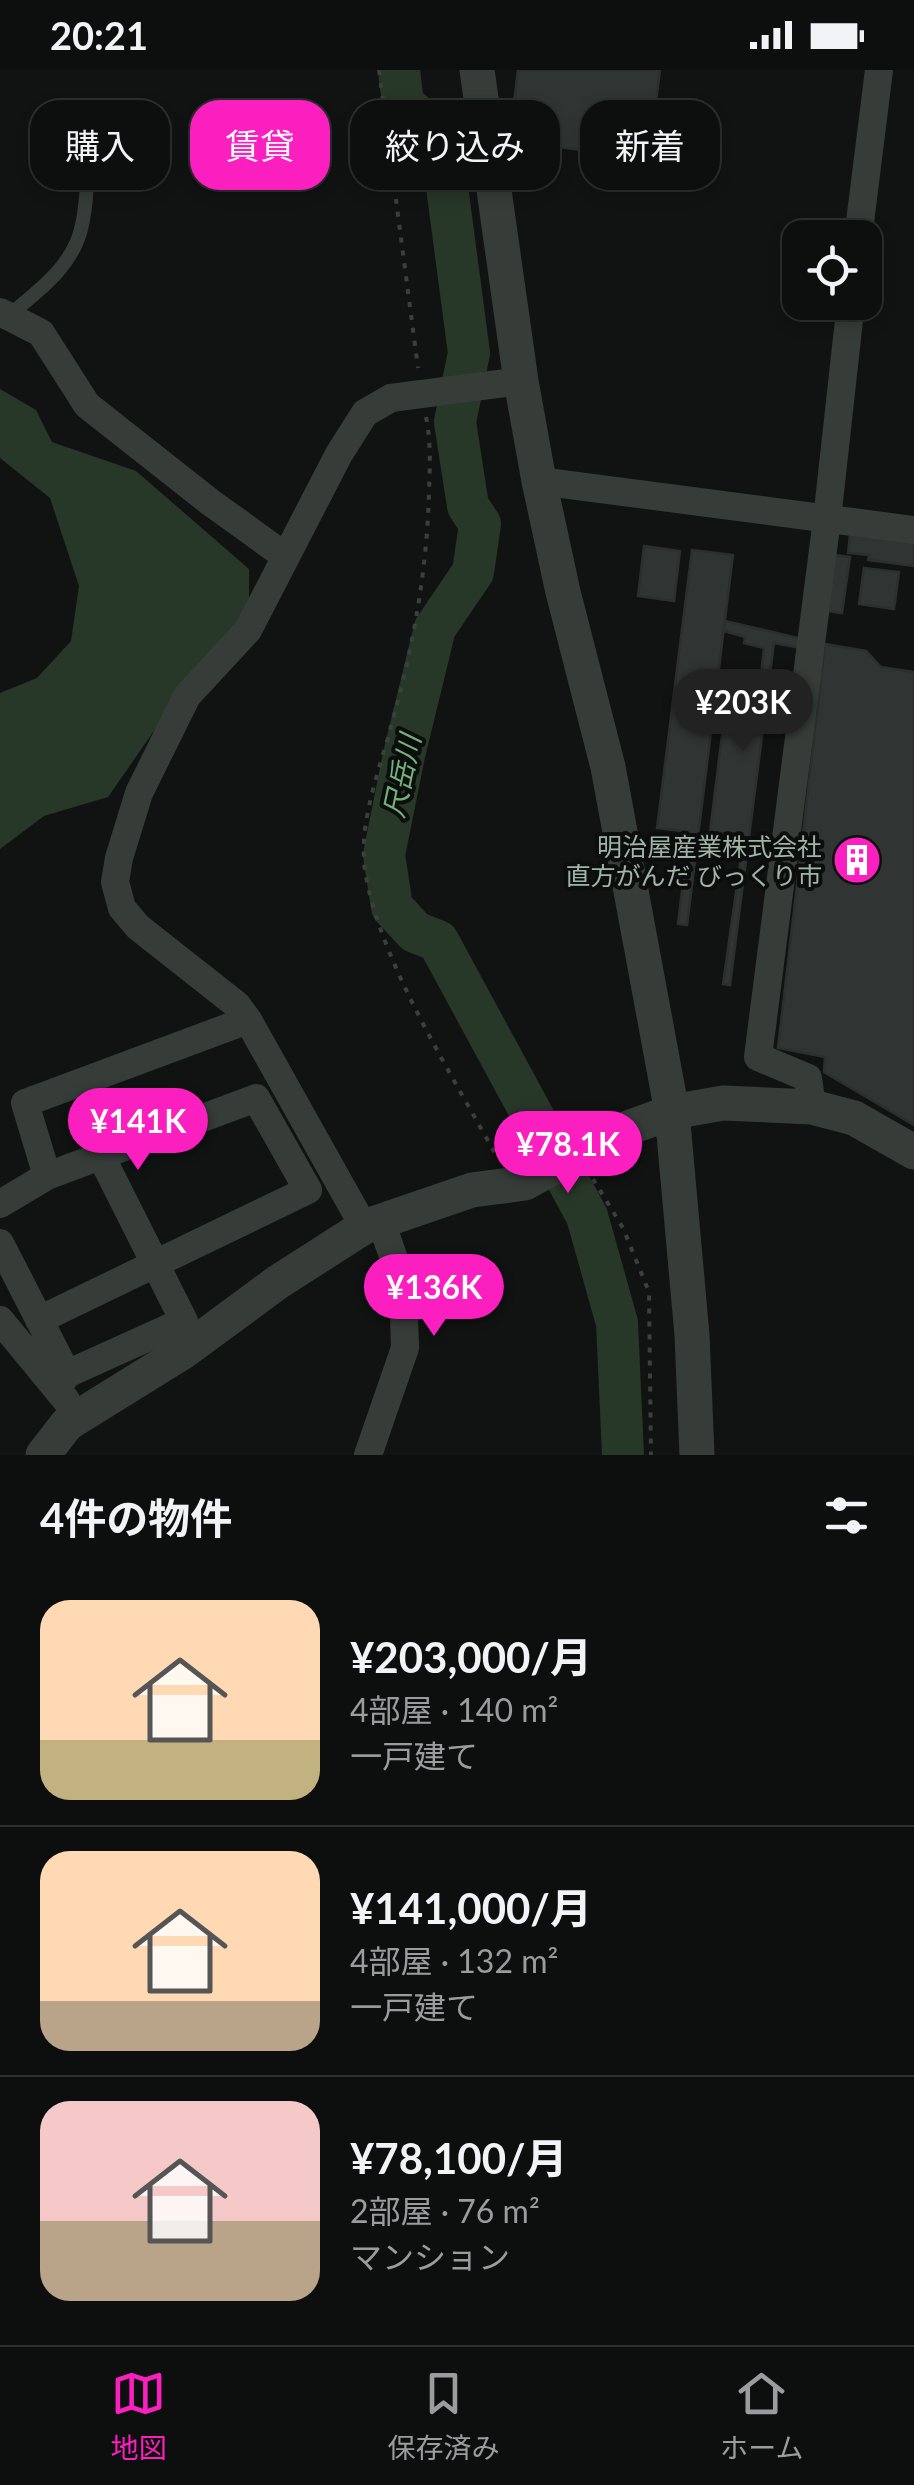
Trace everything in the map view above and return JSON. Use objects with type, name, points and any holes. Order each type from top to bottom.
[{"type":"street","points":[[477,70],[505,383],[540,481],[608,766],[672,1112],[690,1318],[696,1455]]},
{"type":"street","points":[[860,220],[879,70]]},
{"type":"street","points":[[4,314],[41,333],[87,405],[286,556]]},
{"type":"street","points":[[812,1107],[808,1078],[758,1057],[828,519],[849,320]]},
{"type":"street","points":[[368,1455],[405,1348],[403,1284],[372,1224],[248,1020],[237,1005],[138,927],[122,908],[115,882],[140,792],[187,696],[248,630],[366,412],[390,398],[505,383]]},
{"type":"street","points":[[540,481],[914,530]]},
{"type":"street","points":[[47,1176],[12,1108],[248,1020]]},
{"type":"street","points":[[0,1204],[47,1176],[256,1098],[308,1190],[39,1320]]},
{"type":"street","points":[[43,1455],[66,1424],[183,1352],[278,1282],[372,1224],[472,1190],[517,1185],[617,1132],[672,1112],[723,1103],[812,1107],[854,1118],[914,1152]]},
{"type":"street","points":[[62,1381],[184,1322],[101,1156]]},
{"type":"street","points":[[0,1243],[39,1320],[80,1416]]},
{"type":"street","points":[[0,1320],[62,1381]]},
{"type":"lane","points":[[4,314],[60,272],[82,228],[86,190]]},
{"type":"path","points":[[379,70],[426,393],[430,436],[428,556],[404,680],[367,818],[364,868],[378,920],[404,984],[517,1185]]},
{"type":"path","points":[[584,1150],[594,1184],[623,1228],[649,1292],[651,1455]]},
{"type":"shaded area","points":[[0,389],[36,410],[52,442],[136,471],[249,569],[249,611],[190,679],[108,797],[44,816],[0,849],[0,693],[37,678],[71,641],[79,586],[50,498],[0,458]]},
{"type":"building","points":[[518,70],[660,70],[656,100],[580,100],[580,150],[560,147],[560,100],[514,100]]},
{"type":"building","points":[[850,535],[914,543],[914,566],[868,560],[869,555],[848,553]]},
{"type":"building","points":[[644,546],[680,551],[674,601],[638,596]]},
{"type":"building","points":[[692,550],[733,555],[687,925],[678,924],[689,832],[657,828]]},
{"type":"building","points":[[835,555],[850,557],[842,613],[827,611]]},
{"type":"building","points":[[864,568],[899,572],[894,609],[859,604]]},
{"type":"building","points":[[725,621],[802,639],[801,648],[774,643],[730,985],[723,984],[744,836],[710,832],[730,671],[761,675],[764,648],[744,643],[745,637],[724,631]]},
{"type":"building","name":"明治屋産業株式会社 直方がんだ びっくり市","points":[[825,644],[866,651],[881,667],[914,672],[914,1125],[824,1072],[825,1057],[778,1048]]},
{"type":"waterway","name":"尺岳川","points":[[399,70],[403,104],[440,134],[469,353],[455,422],[468,506],[480,524],[473,572],[435,628],[404,755],[384,855],[392,907],[415,932],[438,941],[587,1216],[617,1323],[623,1455]]},
{"type":"place","name":"明治屋産業株式会社 直方がんだ びっくり市","points":[[857,860]]}]
